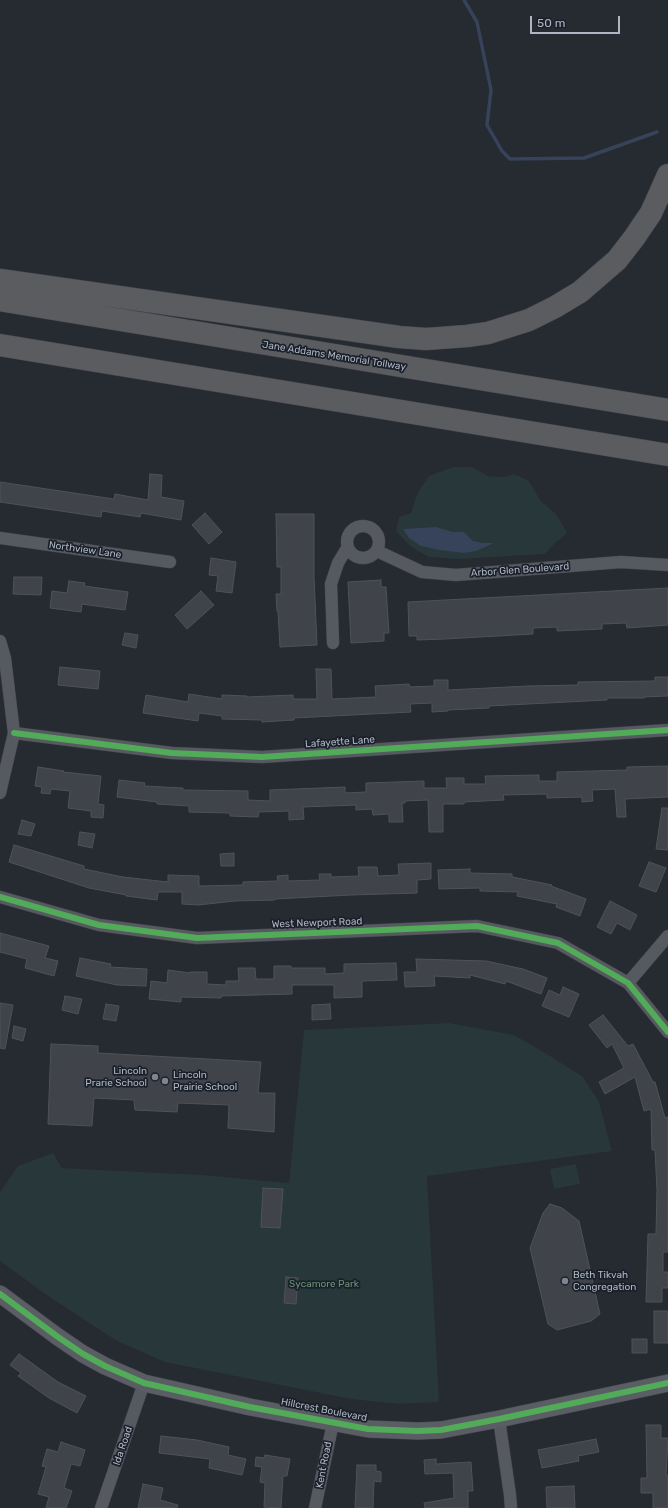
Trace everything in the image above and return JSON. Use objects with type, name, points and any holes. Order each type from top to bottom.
[{"type":"highway","points":[[0,280],[399,336],[432,339],[488,333],[529,320],[555,307],[580,292],[617,260],[651,213],[668,175]]},
{"type":"highway","name":"Jane Addams Memorial Tollway","points":[[0,300],[668,410]]},
{"type":"highway","points":[[0,345],[668,455]]},
{"type":"street","points":[[360,526],[371,528],[378,535],[379,541],[377,551],[374,555],[363,559],[352,555],[347,548],[346,542],[350,532],[360,526]]},
{"type":"street","name":"Northview Lane","points":[[0,538],[170,562]]},
{"type":"street","points":[[333,642],[331,584],[338,563],[347,548]]},
{"type":"street","name":"Arbor Glen Boulevard","points":[[377,551],[422,572],[456,575],[621,562],[668,565]]},
{"type":"street","points":[[0,641],[5,658],[14,733],[1,788]]},
{"type":"street","name":"Lafayette Lane","points":[[14,733],[172,753],[262,758],[668,730]]},
{"type":"street","name":"West Newport Road","points":[[0,897],[99,925],[197,938],[476,926],[558,943],[628,983]]},
{"type":"street","points":[[668,936],[628,983],[668,1032]]},
{"type":"street","name":"Hillcrest Boulevard","points":[[2,1300],[83,1354],[105,1366],[144,1383],[165,1389],[368,1429],[418,1431],[442,1430],[668,1383]]},
{"type":"street","name":"Ida Road","points":[[101,1508],[144,1383]]},
{"type":"street","points":[[499,1419],[511,1508]]},
{"type":"street","name":"Kent Road","points":[[315,1508],[332,1423]]},
{"type":"green space","points":[[453,467],[472,467],[488,476],[503,477],[514,474],[528,480],[541,501],[557,515],[567,533],[545,554],[458,559],[429,557],[410,546],[396,531],[399,517],[411,513],[418,492],[429,476]]},
{"type":"green space","name":"Sycamore Park","points":[[449,1023],[514,1035],[583,1077],[599,1102],[612,1151],[427,1176],[439,1402],[399,1404],[351,1399],[165,1362],[117,1341],[48,1296],[0,1261],[0,1192],[18,1166],[53,1153],[62,1168],[203,1175],[289,1183],[304,1030]]},
{"type":"green space","points":[[576,1164],[580,1184],[554,1189],[550,1169]]},
{"type":"water","points":[[436,527],[453,532],[464,532],[473,541],[494,543],[476,551],[464,553],[439,550],[421,546],[409,538],[403,529]]},
{"type":"building","points":[[150,474],[162,475],[161,497],[184,501],[181,520],[141,513],[140,517],[102,511],[101,517],[0,502],[0,482],[114,499],[115,494],[148,500]]},
{"type":"building","points":[[205,513],[222,532],[209,544],[192,525]]},
{"type":"building","points":[[276,514],[314,514],[314,576],[317,645],[280,647],[276,594],[281,594],[281,567],[277,567]]},
{"type":"building","points":[[211,558],[236,562],[232,593],[216,591],[218,576],[209,575]]},
{"type":"building","points":[[14,577],[42,577],[41,595],[13,594]]},
{"type":"building","points":[[381,580],[381,587],[386,587],[389,633],[384,633],[384,641],[351,643],[348,582]]},
{"type":"building","points":[[69,581],[85,583],[84,586],[128,592],[125,610],[82,604],[81,612],[50,608],[52,591],[67,593]]},
{"type":"building","points":[[668,588],[668,625],[627,628],[626,623],[602,624],[602,629],[557,631],[557,627],[533,628],[533,634],[445,639],[417,640],[417,636],[409,636],[408,602]]},
{"type":"building","points":[[201,591],[214,605],[187,629],[175,615]]},
{"type":"building","points":[[125,633],[138,635],[136,648],[122,645]]},
{"type":"building","points":[[60,667],[100,671],[98,689],[58,685]]},
{"type":"building","points":[[316,669],[331,669],[332,699],[376,697],[375,686],[409,684],[410,687],[434,686],[434,680],[448,680],[448,690],[578,685],[578,682],[655,681],[655,677],[668,677],[668,696],[644,698],[607,698],[607,700],[489,706],[489,708],[432,712],[432,703],[410,704],[411,712],[294,718],[294,720],[262,722],[262,720],[222,719],[222,716],[199,713],[198,721],[143,713],[146,695],[188,702],[189,694],[222,699],[222,695],[247,697],[293,695],[293,699],[317,699]]},
{"type":"building","points":[[668,766],[668,797],[625,799],[626,817],[617,817],[615,789],[592,790],[593,801],[582,802],[582,797],[547,798],[547,794],[503,795],[504,800],[464,802],[464,804],[443,804],[443,832],[429,832],[428,800],[405,801],[405,803],[402,803],[403,822],[389,822],[389,814],[373,815],[372,809],[356,810],[356,805],[303,807],[304,819],[289,820],[289,811],[259,812],[258,817],[230,816],[230,813],[189,812],[189,806],[157,804],[157,802],[117,797],[119,780],[145,783],[144,786],[183,788],[183,790],[248,791],[248,800],[270,801],[270,790],[345,787],[345,793],[366,792],[366,783],[424,781],[424,788],[447,788],[446,778],[464,778],[464,784],[486,784],[485,776],[539,775],[539,781],[557,781],[557,772],[627,770],[627,767]]},
{"type":"building","points":[[38,767],[64,771],[63,772],[101,776],[98,804],[104,805],[103,818],[91,817],[91,811],[68,808],[70,791],[51,789],[50,794],[41,793],[42,787],[35,786]]},
{"type":"building","points":[[662,808],[668,808],[668,850],[656,849]]},
{"type":"building","points":[[22,820],[35,824],[31,836],[18,834]]},
{"type":"building","points":[[80,832],[95,834],[92,848],[78,845]]},
{"type":"building","points":[[14,845],[84,866],[84,869],[123,877],[168,882],[168,875],[199,876],[199,886],[243,885],[243,882],[278,881],[277,876],[288,875],[288,881],[320,880],[319,874],[331,874],[331,877],[359,876],[358,867],[377,867],[378,876],[399,875],[398,864],[431,863],[431,879],[417,880],[417,893],[235,901],[198,905],[182,904],[182,892],[158,892],[157,900],[126,896],[89,888],[9,862]]},
{"type":"building","points":[[234,853],[234,866],[221,866],[220,854]]},
{"type":"building","points":[[649,862],[666,868],[656,892],[639,886]]},
{"type":"building","points":[[470,869],[470,873],[512,874],[512,877],[552,885],[551,886],[586,899],[580,916],[556,907],[557,904],[517,896],[518,892],[480,891],[480,888],[439,889],[438,870]]},
{"type":"building","points":[[610,901],[637,915],[630,930],[617,923],[611,934],[597,927]]},
{"type":"building","points":[[0,933],[49,946],[45,958],[58,961],[54,976],[25,968],[27,959],[0,952]]},
{"type":"building","points":[[80,958],[111,964],[110,967],[147,969],[146,986],[117,985],[76,976]]},
{"type":"building","points":[[416,959],[486,961],[523,969],[547,978],[541,994],[506,981],[505,984],[470,975],[470,978],[434,976],[435,986],[405,987],[404,972],[417,972]]},
{"type":"building","points":[[396,963],[397,980],[362,981],[362,997],[334,998],[334,985],[292,985],[292,994],[221,996],[221,998],[181,997],[181,1002],[149,999],[151,981],[167,983],[168,970],[190,973],[207,972],[207,984],[226,985],[226,981],[239,981],[238,968],[255,968],[256,979],[274,979],[274,966],[291,966],[291,968],[325,968],[325,974],[344,973],[344,964]]},
{"type":"building","points":[[563,987],[579,994],[569,1017],[542,1006],[549,990],[560,995]]},
{"type":"building","points":[[65,996],[82,999],[78,1014],[62,1010]]},
{"type":"building","points":[[0,1003],[13,1005],[5,1049],[0,1048]]},
{"type":"building","points":[[106,1004],[119,1006],[116,1021],[103,1019]]},
{"type":"building","points":[[330,1004],[331,1019],[312,1020],[312,1005]]},
{"type":"building","points":[[603,1015],[628,1046],[633,1044],[653,1082],[655,1082],[665,1118],[668,1117],[668,1252],[663,1252],[663,1272],[668,1272],[668,1288],[662,1288],[662,1302],[646,1302],[648,1234],[656,1234],[657,1190],[655,1150],[652,1150],[651,1109],[644,1111],[635,1077],[605,1094],[599,1082],[624,1068],[612,1044],[607,1048],[589,1025]]},
{"type":"building","points":[[14,1026],[26,1029],[23,1041],[12,1038]]},
{"type":"building","name":"Lincoln Prarie School","points":[[51,1044],[98,1046],[98,1053],[261,1062],[258,1093],[275,1093],[274,1132],[228,1128],[229,1105],[178,1103],[177,1112],[135,1110],[134,1100],[94,1098],[92,1126],[48,1124]]},
{"type":"building","points":[[263,1188],[283,1189],[280,1228],[261,1227]]},
{"type":"building","name":"Beth Tikvah Congregation","points":[[550,1204],[562,1208],[579,1221],[600,1314],[591,1321],[557,1330],[548,1324],[530,1248],[543,1213]]},
{"type":"building","points":[[286,1277],[298,1278],[296,1304],[284,1303]]},
{"type":"building","points":[[654,1311],[668,1311],[668,1343],[654,1343]]},
{"type":"building","points":[[632,1339],[647,1339],[647,1353],[632,1353]]},
{"type":"building","points":[[19,1354],[58,1382],[86,1396],[77,1413],[49,1398],[18,1376],[21,1373],[10,1365]]},
{"type":"building","points":[[646,1425],[661,1425],[661,1438],[668,1438],[666,1475],[668,1475],[668,1508],[653,1508],[653,1493],[641,1493],[641,1478],[647,1478]]},
{"type":"building","points":[[161,1436],[197,1440],[229,1447],[228,1455],[246,1459],[242,1475],[209,1468],[210,1459],[159,1453]]},
{"type":"building","points":[[596,1439],[599,1452],[578,1456],[579,1461],[542,1468],[538,1450]]},
{"type":"building","points":[[61,1442],[85,1450],[80,1466],[71,1464],[64,1488],[72,1491],[66,1508],[46,1508],[49,1497],[38,1494],[46,1467],[42,1466],[47,1449],[58,1452]]},
{"type":"building","points":[[265,1455],[290,1459],[287,1476],[283,1476],[281,1508],[264,1507],[265,1483],[260,1482],[262,1467],[255,1466],[256,1457],[264,1458]]},
{"type":"building","points":[[436,1459],[436,1464],[471,1462],[473,1491],[468,1491],[468,1508],[425,1508],[424,1503],[454,1498],[453,1473],[425,1474],[424,1460]]},
{"type":"building","points":[[357,1465],[376,1465],[376,1471],[381,1472],[381,1482],[374,1481],[373,1508],[355,1508]]},
{"type":"building","points":[[143,1484],[163,1488],[160,1500],[178,1505],[177,1508],[138,1508]]},
{"type":"building","points":[[574,1486],[575,1508],[547,1508],[546,1487]]},
{"type":"waterway","points":[[464,0],[477,22],[491,90],[487,125],[502,151],[510,159],[584,158],[657,132]]},
{"type":"cycle path","points":[[14,733],[172,753],[262,757],[668,730]]},
{"type":"cycle path","points":[[0,897],[99,925],[197,938],[477,926],[558,943],[628,983],[668,1032]]},
{"type":"cycle path","points":[[0,1294],[83,1354],[105,1366],[144,1383],[250,1407],[368,1429],[418,1431],[441,1430],[668,1383]]},
{"type":"place","name":"Lincoln Prarie School","points":[[155,1077]]},
{"type":"place","name":"Lincoln Prairie School","points":[[165,1081]]},
{"type":"place","name":"Beth Tikvah Congregation","points":[[565,1281]]}]
